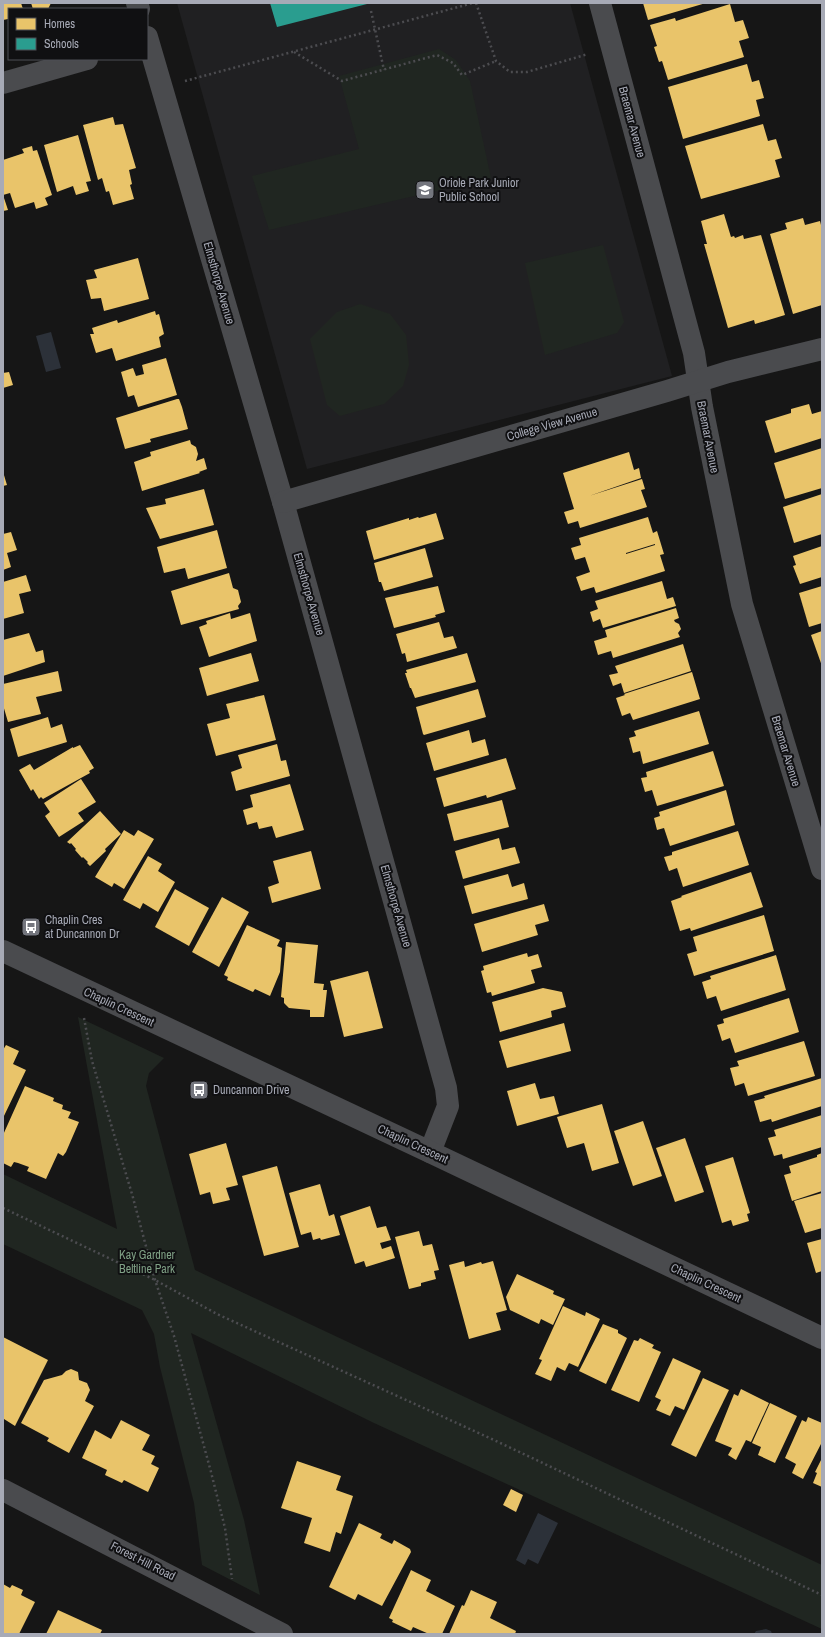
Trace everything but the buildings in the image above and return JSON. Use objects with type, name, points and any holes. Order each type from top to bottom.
[{"type":"street","name":"Braemar Avenue","points":[[600,3],[694,353],[702,407],[742,604],[822,869]]},
{"type":"street","name":"Elmsthorpe Avenue","points":[[148,43],[283,502],[446,1088],[448,1106],[430,1152]]},
{"type":"street","points":[[3,83],[84,60]]},
{"type":"street","name":"College View Avenue","points":[[283,502],[728,372],[822,349]]},
{"type":"street","name":"Chaplin Crescent","points":[[3,952],[822,1338]]},
{"type":"street","name":"Forest Hill Road","points":[[3,1490],[282,1634]]},
{"type":"path","points":[[162,88],[475,3],[496,61],[510,72],[527,72],[612,47]]},
{"type":"path","points":[[371,11],[384,70]]},
{"type":"path","points":[[294,52],[342,81],[437,55],[453,63],[462,74],[496,61]]},
{"type":"path","points":[[94,995],[84,1016],[92,1061],[132,1194],[155,1280],[174,1336],[225,1528],[233,1587],[232,1607]]},
{"type":"path","points":[[3,1208],[155,1280],[217,1314],[501,1444],[822,1595]]},
{"type":"shaded area","name":"Oriole Park Junior Public School","points":[[177,3],[570,3],[672,376],[307,469]]},
{"type":"shaded area","points":[[51,332],[61,368],[46,372],[36,336]]},
{"type":"shaded area","points":[[538,1513],[558,1523],[538,1564],[528,1559],[525,1565],[516,1560]]},
{"type":"shaded area","points":[[766,1629],[771,1631],[772,1634],[754,1634],[756,1631]]},
{"type":"green space","points":[[439,49],[456,60],[470,81],[491,178],[269,230],[252,176],[359,149],[339,76]]},
{"type":"green space","points":[[603,245],[624,322],[617,333],[545,355],[525,263]]},
{"type":"green space","points":[[360,304],[390,314],[406,335],[409,365],[403,386],[384,404],[340,416],[327,405],[310,339],[337,312]]},
{"type":"green space","name":"Kay Gardner Beltline Park","points":[[78,1017],[164,1058],[149,1073],[146,1086],[195,1270],[822,1565],[822,1629],[374,1423],[191,1333],[244,1520],[260,1595],[202,1565],[194,1503],[160,1367],[154,1334],[142,1310],[3,1244],[3,1174],[117,1229]]},
{"type":"place","name":"Oriole Park Junior Public School","points":[[425,190]]},
{"type":"place","name":"Chaplin Cres at Duncannon Dr","points":[[31,927]]},
{"type":"place","name":"Duncannon Drive","points":[[199,1090]]}]
